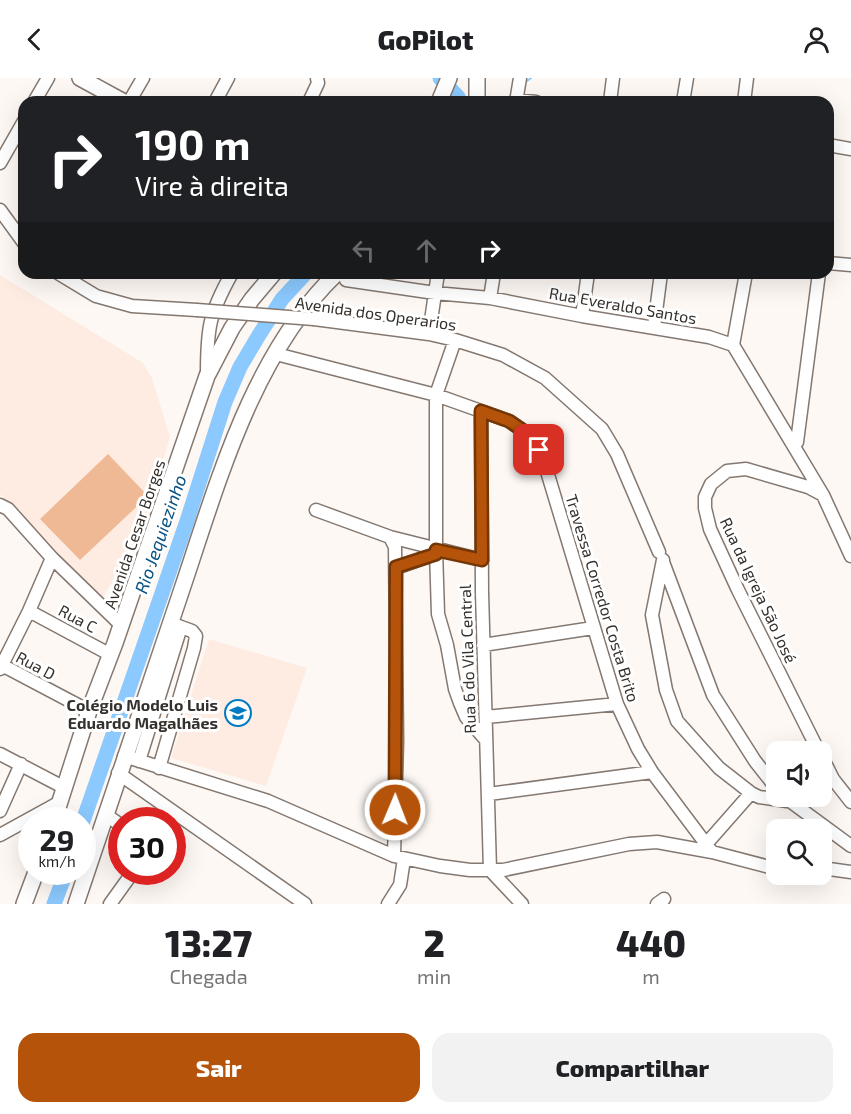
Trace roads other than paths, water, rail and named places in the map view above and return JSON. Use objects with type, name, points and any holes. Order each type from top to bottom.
[{"type":"main road","points":[[80,78],[113,96]]},
{"type":"main road","points":[[442,96],[449,78]]},
{"type":"main road","points":[[477,78],[477,96]]},
{"type":"main road","name":"Avenida Cesar Borges","points":[[59,807],[89,711],[122,625],[207,376],[232,328],[269,279]]},
{"type":"main road","points":[[76,904],[118,772],[176,625],[231,447],[259,382],[304,309],[339,279]]},
{"type":"main road","points":[[24,904],[31,885]]},
{"type":"street","points":[[38,96],[48,78]]},
{"type":"street","points":[[132,96],[143,78]]},
{"type":"street","points":[[218,96],[228,78]]},
{"type":"street","points":[[311,96],[317,78]]},
{"type":"street","points":[[518,96],[520,78]]},
{"type":"street","points":[[611,96],[613,78]]},
{"type":"street","points":[[684,96],[687,78]]},
{"type":"street","points":[[745,96],[747,78]]},
{"type":"street","points":[[0,164],[18,132]]},
{"type":"street","points":[[834,147],[851,149]]},
{"type":"street","points":[[0,210],[18,235]]},
{"type":"street","points":[[834,264],[851,265]]},
{"type":"street","name":"Avenida dos Operarios","points":[[68,279],[96,296],[132,306],[314,319],[429,334],[504,355],[545,378],[602,429],[617,454],[661,556],[713,695],[766,776]]},
{"type":"street","points":[[207,376],[209,323],[216,301],[229,279]]},
{"type":"street","name":"Rua Everaldo Santos","points":[[353,279],[435,293],[490,298],[709,337],[733,345]]},
{"type":"street","points":[[429,334],[437,279]]},
{"type":"street","points":[[490,298],[493,279]]},
{"type":"street","points":[[582,316],[587,279]]},
{"type":"street","points":[[654,327],[660,279]]},
{"type":"street","points":[[745,279],[733,345],[823,495],[851,556]]},
{"type":"street","points":[[797,442],[818,279]]},
{"type":"street","points":[[455,340],[436,395],[438,614],[447,645],[455,688],[466,717],[486,740]]},
{"type":"street","name":"Travessa Corredor Costa Brito","points":[[276,354],[436,395],[509,421],[528,434],[539,450],[546,468],[617,704],[652,772],[709,847]]},
{"type":"street","name":"Rua 6 do Vila Central","points":[[481,411],[483,645],[490,870]]},
{"type":"street","name":"Rua da Igreja São José","points":[[814,741],[710,529],[705,497],[711,484],[728,471],[746,469],[808,487],[823,495]]},
{"type":"street","points":[[0,505],[8,508],[52,558],[122,625]]},
{"type":"street","points":[[316,510],[436,552],[482,560]]},
{"type":"street","points":[[388,904],[400,885],[396,567],[395,547],[390,537]]},
{"type":"street","points":[[396,567],[436,552]]},
{"type":"street","points":[[661,556],[652,615],[666,690],[677,721],[719,768],[752,793],[766,798]]},
{"type":"street","points":[[1,666],[29,611],[52,558]]},
{"type":"street","name":"Rua C","points":[[29,611],[111,655]]},
{"type":"street","points":[[139,761],[176,625],[192,631],[196,636],[195,648],[159,768]]},
{"type":"street","points":[[483,645],[593,628]]},
{"type":"street","name":"Rua D","points":[[1,666],[89,711]]},
{"type":"street","points":[[486,717],[617,704]]},
{"type":"street","points":[[0,754],[21,764],[63,795],[0,835]]},
{"type":"street","points":[[124,756],[268,801],[399,857],[470,870],[503,870],[629,844],[657,842],[709,847],[766,865]]},
{"type":"street","points":[[0,811],[21,764]]},
{"type":"street","points":[[118,772],[305,904]]},
{"type":"street","points":[[489,794],[652,772]]},
{"type":"street","points":[[832,777],[851,802]]},
{"type":"street","points":[[709,847],[752,793]]},
{"type":"street","points":[[796,807],[851,846]]},
{"type":"street","points":[[832,869],[851,872]]},
{"type":"street","points":[[490,870],[522,904]]},
{"type":"street","points":[[110,904],[124,885]]},
{"type":"waterway","name":"Rio Jequiezinho","points":[[440,78],[457,96]]},
{"type":"waterway","points":[[527,81],[531,78]]},
{"type":"waterway","name":"Rio Jequiezinho","points":[[88,807],[187,521],[225,402],[240,367],[259,335],[282,299],[300,279]]},
{"type":"waterway","name":"Rio Jequiezinho","points":[[54,904],[61,885]]},
{"type":"place","name":"Colégio Modelo Luis Eduardo Magalhães","points":[[238,713]]}]
